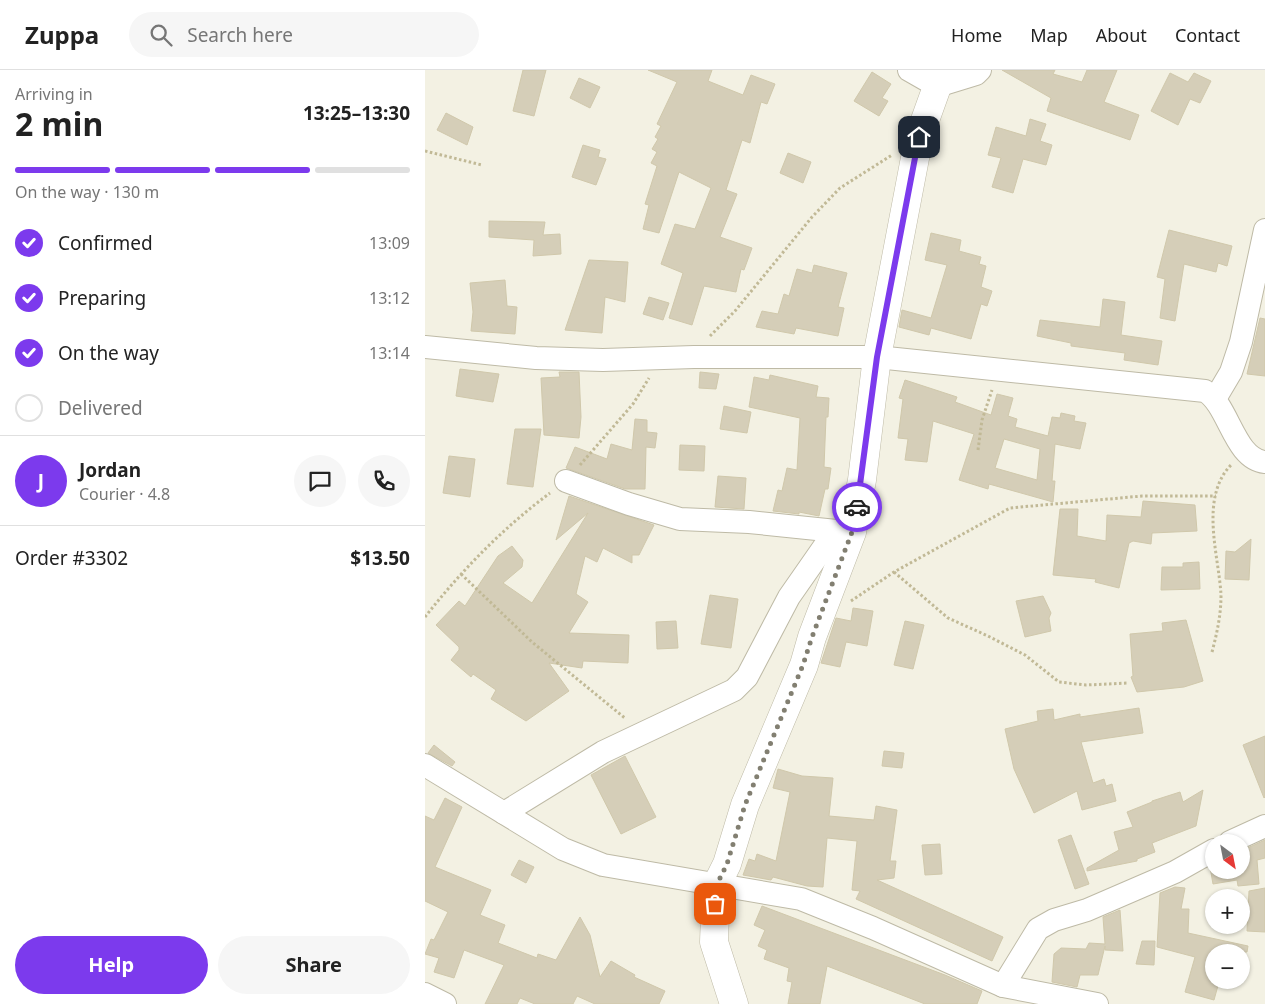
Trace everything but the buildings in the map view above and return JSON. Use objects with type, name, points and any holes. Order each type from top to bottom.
[{"type":"street","points":[[909,70],[940,78],[976,74],[980,70]]},
{"type":"street","points":[[734,1004],[714,942],[716,886],[727,864],[745,805],[819,622],[844,532],[863,480],[877,357],[919,137],[940,78]]},
{"type":"street","points":[[1215,399],[1231,372],[1241,342],[1265,230]]},
{"type":"street","points":[[425,347],[536,358],[603,360],[694,356],[877,357],[1205,391],[1215,399],[1231,429],[1256,457]]},
{"type":"street","points":[[566,481],[619,501],[680,519],[749,522],[844,532]]},
{"type":"street","points":[[505,812],[603,752],[734,690],[747,677],[789,597],[844,532]]},
{"type":"street","points":[[425,765],[563,849],[603,865],[716,886],[801,899],[873,928],[1003,986],[1097,1004]]},
{"type":"street","points":[[1248,834],[1265,826]]},
{"type":"street","points":[[1003,986],[1038,929],[1045,924],[1087,910],[1175,872],[1205,855]]},
{"type":"street","points":[[425,994],[445,1004]]},
{"type":"path","points":[[694,356],[708,337],[735,311],[812,216],[840,188],[919,137]]},
{"type":"path","points":[[425,151],[482,165]]},
{"type":"path","points":[[978,450],[988,399],[1002,369]]},
{"type":"path","points":[[1213,652],[1219,626],[1221,595],[1213,524],[1216,496],[1221,479],[1229,466],[1256,457]]},
{"type":"path","points":[[819,622],[894,572],[1010,508],[1142,496],[1216,496]]},
{"type":"path","points":[[894,572],[943,614],[1025,655],[1059,682],[1068,685],[1129,683]]},
{"type":"path","points":[[461,574],[532,642],[644,733]]},
{"type":"way so far","points":[[715,904],[716,886],[727,864],[745,805],[819,622],[852,532],[857,507]]},
{"type":"route","points":[[857,507],[863,480],[877,357],[919,137]]}]
